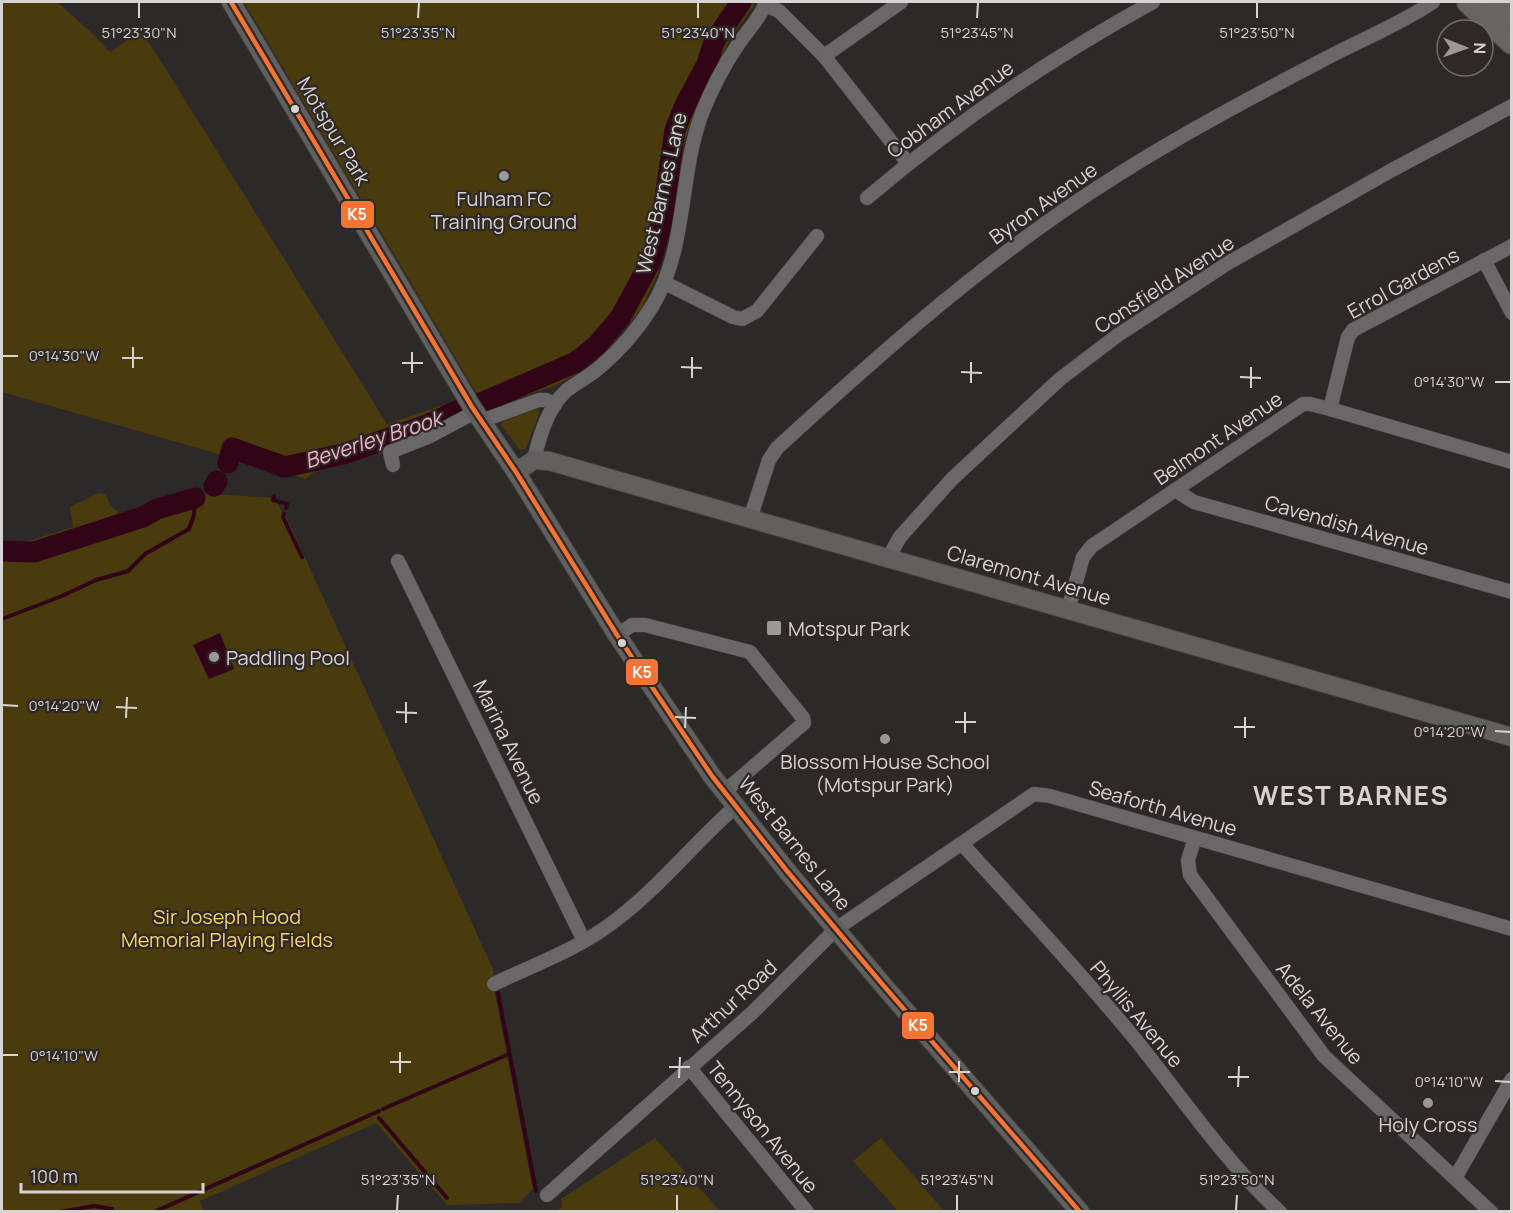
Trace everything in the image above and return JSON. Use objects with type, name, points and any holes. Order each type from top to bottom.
[{"type":"highway","points":[[1469,2],[1512,42]]},
{"type":"highway","points":[[1496,2],[1512,16]]},
{"type":"street","name":"Motspur Park","points":[[231,2],[476,414]]},
{"type":"street","points":[[824,56],[901,2]]},
{"type":"street","name":"Cobham Avenue","points":[[867,198],[908,163],[993,99],[1034,72],[1153,2]]},
{"type":"street","name":"Byron Avenue","points":[[750,519],[769,460],[777,448],[949,297],[1006,252],[1084,197],[1172,143],[1433,2]]},
{"type":"street","points":[[766,3],[779,11],[824,56],[908,163]]},
{"type":"street","name":"West Barnes Lane","points":[[534,460],[537,444],[555,405],[564,392],[599,369],[637,329],[665,283],[675,252],[691,146],[702,113],[738,44],[766,3]]},
{"type":"street","name":"Consfield Avenue","points":[[888,558],[900,537],[952,479],[1060,379],[1118,335],[1228,263],[1392,170],[1512,106]]},
{"type":"street","points":[[665,283],[733,317],[742,319],[749,317],[757,311],[817,236]]},
{"type":"street","name":"Errol Gardens","points":[[1330,409],[1348,337],[1353,330],[1512,246]]},
{"type":"street","points":[[1484,260],[1512,313]]},
{"type":"street","points":[[393,465],[390,452],[476,414],[538,400],[546,400],[555,405]]},
{"type":"street","name":"Belmont Avenue","points":[[1068,609],[1083,557],[1087,551],[1304,404],[1330,409],[1512,462]]},
{"type":"street","name":"West Barnes Lane","points":[[476,414],[516,472],[616,636],[724,792],[836,929],[1080,1212]]},
{"type":"street","points":[[516,472],[534,460]]},
{"type":"street","name":"Claremont Avenue","points":[[534,460],[549,461],[1512,737]]},
{"type":"street","name":"Cavendish Avenue","points":[[1175,490],[1194,502],[1512,592]]},
{"type":"street","name":"Marina Avenue","points":[[398,561],[584,941]]},
{"type":"street","points":[[616,636],[632,625],[645,625],[750,652],[802,718],[804,723],[724,792]]},
{"type":"street","name":"Seaforth Avenue","points":[[836,929],[1034,794],[1042,794],[1512,929]]},
{"type":"street","points":[[494,984],[554,958],[612,923],[657,886],[736,806]]},
{"type":"street","name":"Adela Avenue","points":[[1195,838],[1188,860],[1190,875],[1324,1056],[1491,1212]]},
{"type":"street","name":"Phyllis Avenue","points":[[962,844],[1081,976],[1228,1157],[1280,1212]]},
{"type":"street","name":"Arthur Road","points":[[547,1195],[753,1012],[836,929]]},
{"type":"street","name":"Tennyson Avenue","points":[[689,1067],[807,1212]]},
{"type":"street","points":[[1455,1178],[1512,1079]]},
{"type":"green space","points":[[2,2],[57,2],[110,52],[140,32],[152,47],[387,424],[440,406],[445,408],[449,418],[428,429],[324,463],[306,479],[2,392]]},
{"type":"green space","name":"Fulham FC Training Ground","points":[[244,2],[753,2],[754,6],[731,37],[694,112],[685,141],[668,238],[658,273],[642,308],[595,361],[573,376],[554,386],[486,409]]},
{"type":"green space","points":[[537,409],[540,411],[527,446],[520,450],[501,425],[502,422]]},
{"type":"green space","name":"Sir Joseph Hood Memorial Playing Fields","points":[[99,493],[105,494],[111,506],[121,515],[179,493],[275,498],[281,513],[285,514],[493,969],[495,994],[533,1189],[519,1203],[447,1205],[376,1123],[200,1201],[203,1211],[2,1211],[2,542],[29,541],[73,527],[70,507]]},
{"type":"green space","points":[[655,1138],[720,1211],[556,1211],[562,1207],[561,1199]]},
{"type":"green space","points":[[881,1138],[944,1211],[898,1211],[853,1161]]},
{"type":"shaded area","name":"Paddling Pool","points":[[220,633],[234,669],[209,679],[193,645]]},
{"type":"waterway","name":"Beverley Brook","points":[[481,403],[576,362],[596,346],[620,318],[651,261],[661,225],[675,130],[685,105],[707,64],[714,42],[741,2]]},
{"type":"waterway","name":"Beverley Brook","points":[[228,463],[232,448],[285,467],[343,454],[427,425],[461,409]]},
{"type":"waterway","points":[[280,475],[283,466]]},
{"type":"waterway","name":"Beverley Brook","points":[[214,486],[217,481]]},
{"type":"waterway","points":[[274,496],[273,500],[287,504],[286,508]]},
{"type":"waterway","points":[[2,619],[96,580],[128,571],[145,554],[189,529],[194,515],[195,498]]},
{"type":"waterway","name":"Beverley Brook","points":[[2,551],[34,552],[195,498]]},
{"type":"waterway","points":[[284,514],[283,517],[302,557]]},
{"type":"waterway","points":[[498,993],[536,1191]]},
{"type":"waterway","points":[[383,1109],[509,1054]]},
{"type":"waterway","points":[[154,1212],[379,1111]]},
{"type":"waterway","points":[[379,1118],[447,1198]]},
{"type":"waterway","points":[[59,1212],[94,1206],[112,1209]]},
{"type":"transit line","name":"K5","points":[[231,2],[472,407],[516,472],[617,635],[712,776],[787,871],[883,985],[1080,1212]]},
{"type":"place","name":"Fulham FC Training Ground","points":[[504,176]]},
{"type":"place","name":"Motspur Park","points":[[774,628]]},
{"type":"place","name":"Paddling Pool","points":[[214,657]]},
{"type":"place","name":"Blossom House School (Motspur Park)","points":[[885,739]]},
{"type":"place","name":"Holy Cross","points":[[1428,1103]]},
{"type":"district","name":"WEST BARNES","points":[[1351,795]]}]
